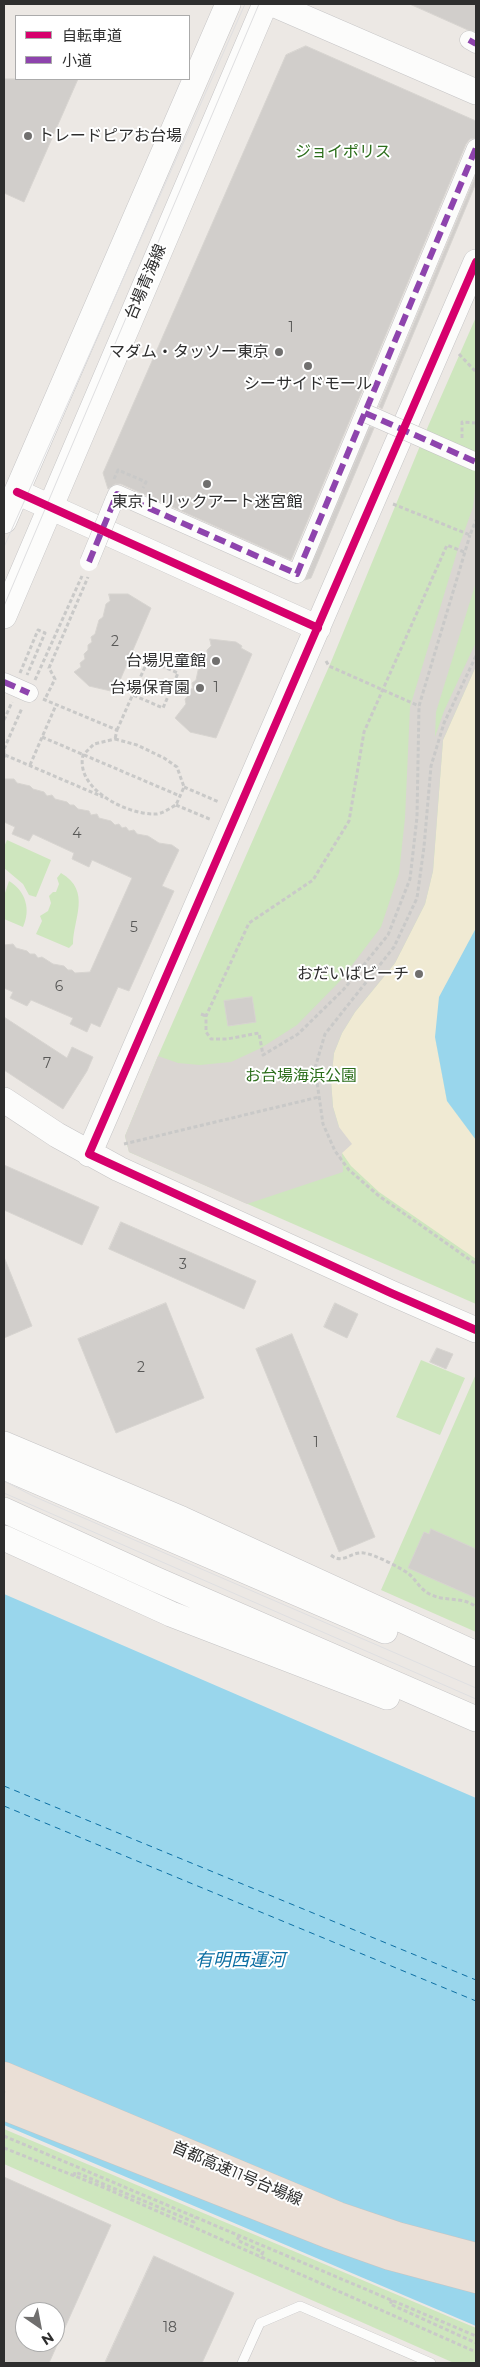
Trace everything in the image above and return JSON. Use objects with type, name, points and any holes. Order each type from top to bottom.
[{"type":"highway","name":"首都高速11号台場線","points":[[4,2076],[338,2216],[397,2236],[476,2257]]},
{"type":"highway","name":"首都高速11号台場線","points":[[4,2106],[328,2234],[390,2256],[476,2280]]},
{"type":"street","points":[[4,521],[230,4]]},
{"type":"street","name":"台場青海線","points":[[4,616],[265,4]]},
{"type":"street","points":[[273,4],[476,92]]},
{"type":"street","points":[[88,570],[117,494],[297,574],[476,148]]},
{"type":"street","points":[[90,1154],[476,262]]},
{"type":"street","points":[[365,413],[476,462]]},
{"type":"street","points":[[17,492],[318,628]]},
{"type":"street","points":[[4,682],[23,685]]},
{"type":"street","points":[[4,1100],[90,1154],[390,1293],[476,1330]]},
{"type":"street","points":[[4,1444],[182,1519],[460,1652],[476,1670]]},
{"type":"street","points":[[4,1467],[97,1507],[460,1652]]},
{"type":"street","points":[[4,1510],[426,1704],[476,1730]]},
{"type":"street","points":[[4,1538],[171,1614],[426,1704],[476,1718]]},
{"type":"lane","points":[[242,2363],[260,2323],[300,2306],[431,2363]]},
{"type":"path","points":[[456,352],[476,372]]},
{"type":"path","points":[[393,504],[470,535]]},
{"type":"path","points":[[464,552],[448,545],[364,732],[349,821],[313,880],[249,923],[206,1016],[206,1032],[211,1039],[227,1039],[259,1033],[263,1055],[298,1034],[344,989],[388,935],[410,878],[417,817],[419,706],[464,552],[476,520]]},
{"type":"path","points":[[23,685],[88,570]]},
{"type":"path","points":[[88,570],[49,668],[55,679],[45,700],[117,730]]},
{"type":"path","points":[[23,685],[45,633],[38,630],[4,750],[4,756],[30,765],[105,798],[139,812],[156,815],[176,805],[184,787],[177,768],[164,758],[137,745],[115,740],[94,744],[83,755],[82,770],[86,778],[105,798]]},
{"type":"path","points":[[476,656],[444,723],[431,766],[424,847],[417,898],[394,947],[325,1034],[315,1068],[323,1124],[335,1151],[349,1170],[379,1196],[476,1264]]},
{"type":"path","points":[[115,740],[117,730],[148,660],[178,673],[163,708],[133,695]]},
{"type":"path","points":[[326,661],[329,666],[419,706]]},
{"type":"path","points":[[30,765],[56,705]]},
{"type":"path","points":[[42,737],[180,796]]},
{"type":"path","points":[[184,787],[220,802]]},
{"type":"path","points":[[176,805],[212,820]]},
{"type":"path","points":[[201,1014],[206,1016]]},
{"type":"path","points":[[124,1144],[319,1097]]},
{"type":"path","points":[[331,1555],[336,1559],[342,1560],[356,1553],[364,1552],[401,1568],[420,1587],[434,1596],[466,1601],[476,1607]]},
{"type":"path","points":[[4,2136],[476,2336]]},
{"type":"path","points":[[4,2148],[74,2176],[476,2352]]},
{"type":"path","points":[[74,2176],[75,2172],[194,2222],[196,2217]]},
{"type":"path","points":[[239,2236],[237,2240],[264,2252],[260,2258]]},
{"type":"path","points":[[392,2300],[390,2304],[476,2343]]},
{"type":"green space","name":"お台場海浜公園","points":[[476,317],[476,928],[435,1037],[447,1101],[476,1140],[476,1304],[129,1152],[125,1136],[158,1056],[331,662],[429,424]]},
{"type":"green space","points":[[7,840],[51,860],[36,897],[29,895],[23,884],[4,868],[4,847]]},
{"type":"green space","points":[[61,873],[76,888],[79,906],[73,944],[69,948],[36,934],[42,921],[40,916],[48,911],[51,903],[49,896],[56,892],[59,884],[57,878]]},
{"type":"green space","points":[[9,881],[23,895],[25,901],[27,914],[23,927],[4,919],[4,896]]},
{"type":"green space","points":[[421,1360],[465,1378],[440,1435],[396,1417]]},
{"type":"green space","points":[[476,1374],[476,1632],[381,1590]]},
{"type":"green space","points":[[4,2129],[476,2328],[476,2363],[454,2363],[4,2164]]},
{"type":"sand","name":"おだいばビーチ","points":[[476,666],[476,928],[435,1037],[447,1101],[476,1140],[476,1259],[379,1192],[351,1166],[342,1153],[339,1127],[333,1107],[331,1081],[334,1053],[342,1033],[355,1012],[395,963],[425,904],[433,871],[443,740]]},
{"type":"shaded area","points":[[476,482],[476,582],[436,712],[435,737],[444,711],[476,642],[476,666],[443,740],[433,871],[425,904],[395,963],[355,1012],[342,1033],[334,1053],[331,1081],[333,1107],[339,1127],[352,1144],[342,1153],[343,1172],[247,1204],[129,1152],[125,1136],[158,1056],[178,1063],[200,1065],[231,1062],[261,1048],[297,1025],[340,981],[381,927],[399,873],[405,818],[410,707],[457,552],[473,507]]},
{"type":"water","points":[[476,928],[476,1140],[447,1101],[435,1037],[439,997]]},
{"type":"water","name":"有明西運河","points":[[4,1594],[476,1798],[476,2326],[4,2125]]},
{"type":"building","points":[[410,4],[476,4],[476,32],[468,30]]},
{"type":"building","points":[[306,46],[476,121],[476,138],[470,139],[466,144],[291,560],[121,484],[115,484],[108,489],[103,473],[286,55]]},
{"type":"building","name":"トレードピアお台場","points":[[4,79],[78,80],[24,202],[4,193]]},
{"type":"building","points":[[476,175],[476,183],[382,409],[379,407]]},
{"type":"building","points":[[370,427],[374,428],[311,578],[305,580]]},
{"type":"building","points":[[109,594],[128,594],[151,608],[115,692],[89,686],[74,672],[81,667],[80,663],[85,659],[84,654],[88,650],[88,645],[92,642],[91,637],[95,634],[99,620],[103,617],[106,604],[110,601]]},
{"type":"building","points":[[210,639],[236,642],[242,646],[241,648],[252,654],[216,738],[190,732],[175,718],[186,704],[185,699],[189,695],[189,690],[193,688],[192,683],[196,680],[199,666],[211,646]]},
{"type":"building","points":[[4,779],[14,779],[17,783],[44,792],[47,796],[52,795],[55,799],[74,805],[78,809],[89,811],[91,815],[97,814],[99,818],[111,821],[115,825],[119,824],[122,828],[126,827],[129,831],[134,830],[137,834],[148,836],[159,843],[172,845],[179,850],[162,886],[174,891],[129,991],[118,987],[100,1027],[91,1023],[87,1032],[70,1024],[73,1018],[31,1000],[27,1006],[10,998],[13,992],[4,988],[4,945],[13,944],[16,948],[27,951],[30,954],[35,954],[38,958],[42,957],[53,964],[64,966],[75,973],[90,972],[132,878],[92,860],[89,867],[72,859],[74,853],[33,834],[29,841],[12,834],[15,827],[4,822]]},
{"type":"building","points":[[252,997],[256,1022],[228,1026],[224,1001]]},
{"type":"building","points":[[4,1017],[67,1058],[72,1047],[93,1057],[87,1071],[63,1109],[4,1070]]},
{"type":"building","points":[[4,1165],[99,1207],[82,1245],[4,1210]]},
{"type":"building","points":[[121,1222],[256,1281],[244,1309],[109,1249]]},
{"type":"building","points":[[4,1257],[32,1326],[4,1338]]},
{"type":"building","points":[[166,1303],[204,1398],[116,1433],[78,1339]]},
{"type":"building","points":[[335,1303],[358,1314],[347,1338],[324,1327]]},
{"type":"building","points":[[292,1334],[375,1537],[339,1552],[256,1349]]},
{"type":"building","points":[[437,1348],[453,1354],[446,1369],[430,1362]]},
{"type":"building","points":[[431,1529],[476,1549],[476,1598],[408,1568],[424,1532],[429,1534]]},
{"type":"building","points":[[4,2177],[111,2225],[65,2327],[65,2302],[15,2302],[15,2352],[54,2352],[49,2363],[4,2363]]},
{"type":"building","points":[[154,2256],[234,2293],[202,2363],[105,2363]]},
{"type":"ferry route","points":[[4,1786],[476,1980]]},
{"type":"ferry route","points":[[4,1806],[476,2001]]},
{"type":"tram line","points":[[4,547],[245,4]]},
{"type":"tram line","points":[[4,606],[259,4]]},
{"type":"tram line","points":[[4,1481],[33,1496],[476,1688]]},
{"type":"tram line","points":[[4,1493],[476,1699]]},
{"type":"marked path","points":[[469,40],[476,44]]},
{"type":"marked path","points":[[89,562],[117,494],[297,574],[476,148]]},
{"type":"marked path","points":[[365,413],[476,462]]},
{"type":"marked path","points":[[4,682],[29,693]]},
{"type":"cycle path","points":[[476,262],[89,1154],[391,1293],[476,1330]]},
{"type":"cycle path","points":[[17,492],[318,628]]},
{"type":"place","name":"トレードピアお台場","points":[[28,136]]},
{"type":"place","name":"マダム・タッソー東京","points":[[279,352]]},
{"type":"place","name":"シーサイドモール","points":[[308,366]]},
{"type":"place","name":"東京トリックアート迷宮館","points":[[207,484]]},
{"type":"place","name":"台場児童館","points":[[216,661]]},
{"type":"place","name":"台場保育園","points":[[200,688]]},
{"type":"place","name":"おだいばビーチ","points":[[419,974]]},
{"type":"park label","name":"ジョイポリス","points":[[343,152]]}]
